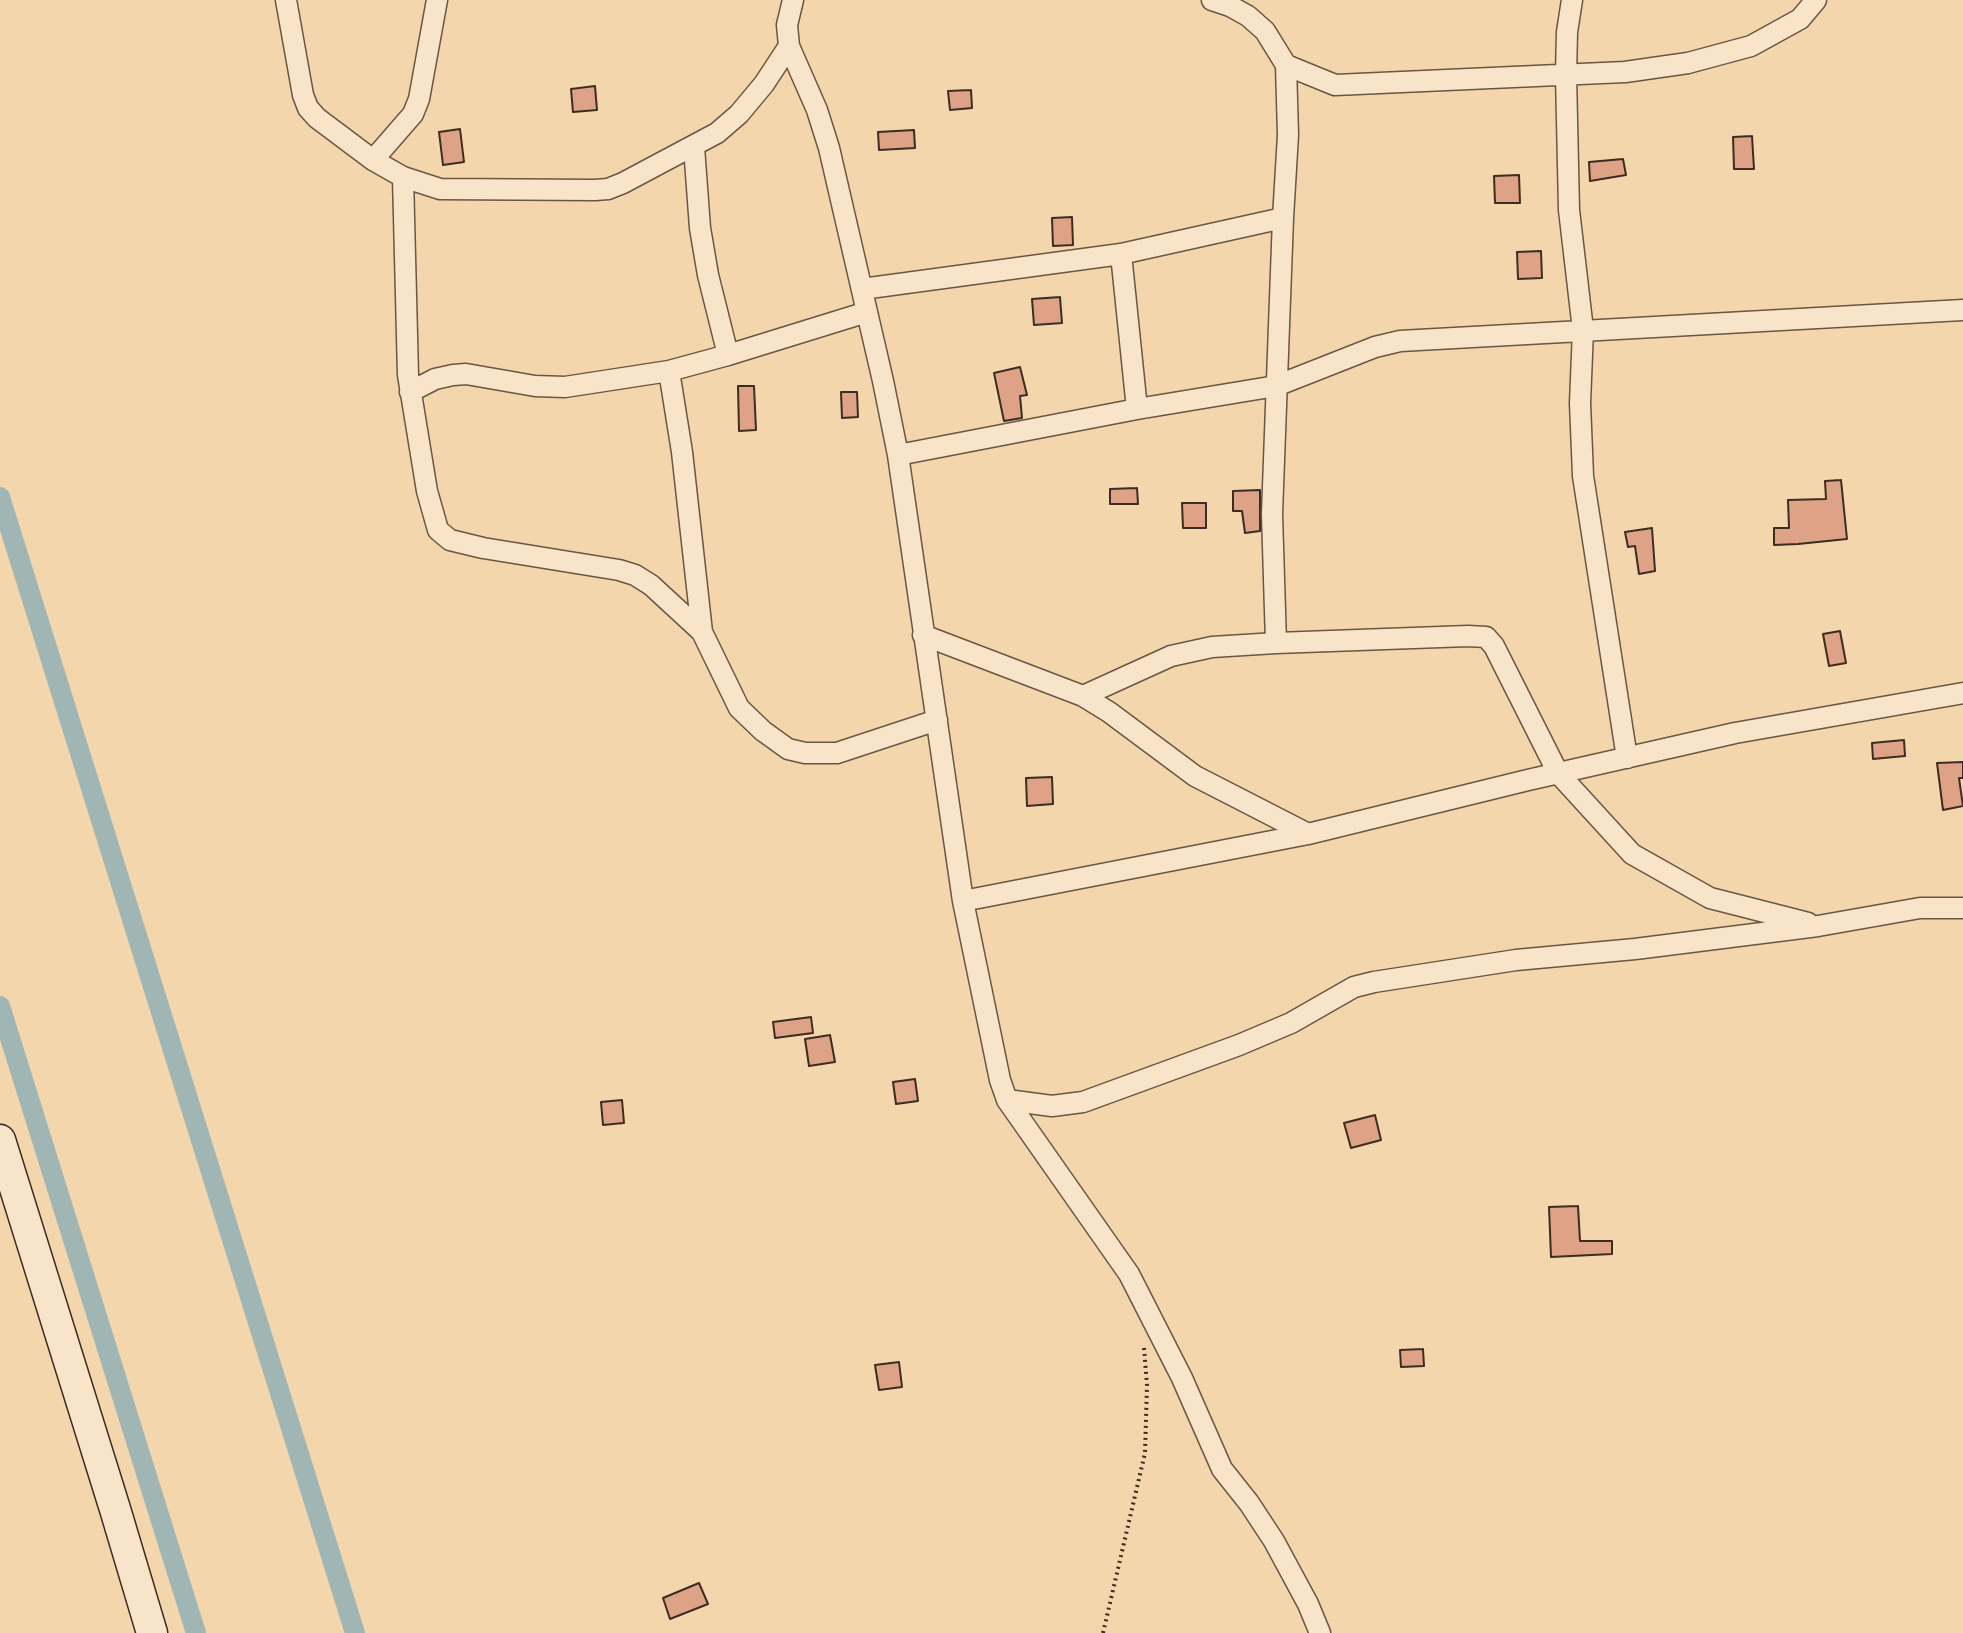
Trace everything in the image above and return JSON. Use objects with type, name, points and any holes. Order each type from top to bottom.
[{"type":"street","points":[[286,0],[308,108],[373,160],[403,177],[440,189],[595,190],[623,183],[717,133],[739,114],[764,84],[789,46]]},
{"type":"street","points":[[373,160],[413,114],[419,99],[437,0]]},
{"type":"street","points":[[793,0],[787,25],[789,46],[823,128],[898,455],[963,901],[1000,1080],[1007,1100],[1129,1274],[1182,1378],[1222,1469],[1274,1541],[1320,1633]]},
{"type":"street","points":[[1212,0],[1248,16],[1265,31],[1286,65],[1288,135],[1272,514],[1276,643]]},
{"type":"street","points":[[1572,0],[1567,32],[1566,75],[1569,210],[1583,330],[1580,403],[1583,476],[1627,758]]},
{"type":"street","points":[[1286,65],[1335,85],[1625,72],[1688,63],[1751,46],[1800,19],[1816,0]]},
{"type":"street","points":[[694,147],[700,228],[728,355]]},
{"type":"street","points":[[403,177],[410,392],[438,530],[450,540],[483,548],[635,575],[651,585],[702,632]]},
{"type":"street","points":[[862,289],[1121,254],[1283,218]]},
{"type":"street","points":[[1121,254],[1137,409]]},
{"type":"street","points":[[898,455],[1276,386],[1375,347],[1400,341],[1963,310]]},
{"type":"street","points":[[410,392],[435,379],[453,375],[565,387],[669,371],[867,312]]},
{"type":"street","points":[[669,371],[682,452],[702,632],[739,708],[788,749],[805,753],[837,753],[937,720]]},
{"type":"street","points":[[923,635],[1083,696],[1195,776],[1308,834]]},
{"type":"street","points":[[1083,696],[1171,656],[1212,647],[1486,637],[1494,646],[1558,773],[1632,854],[1710,898],[1818,926]]},
{"type":"street","points":[[963,901],[1308,834],[1735,733],[1963,693]]},
{"type":"street","points":[[1007,1100],[1052,1106],[1093,1099],[1252,1040],[1291,1023],[1354,987],[1374,982],[1516,960],[1818,926],[1920,908],[1963,908]]},
{"type":"street","points":[[0,1140],[152,1633]]},
{"type":"path","points":[[1103,1633],[1145,1453],[1147,1385],[1143,1345]]},
{"type":"building","points":[[595,86],[597,110],[573,112],[571,89]]},
{"type":"building","points":[[971,90],[972,108],[950,110],[948,91]]},
{"type":"building","points":[[460,129],[464,162],[443,165],[439,132]]},
{"type":"building","points":[[914,130],[915,148],[879,150],[878,132]]},
{"type":"building","points":[[1752,136],[1754,169],[1734,169],[1733,137]]},
{"type":"building","points":[[1623,159],[1626,175],[1590,181],[1589,162]]},
{"type":"building","points":[[1519,175],[1520,203],[1495,203],[1494,176]]},
{"type":"building","points":[[1072,217],[1073,245],[1053,246],[1052,218]]},
{"type":"building","points":[[1541,251],[1542,278],[1518,279],[1517,252]]},
{"type":"building","points":[[1060,297],[1062,323],[1034,325],[1032,299]]},
{"type":"building","points":[[1020,367],[1027,395],[1020,396],[1022,418],[1004,421],[994,373]]},
{"type":"building","points":[[738,386],[754,386],[756,430],[739,431]]},
{"type":"building","points":[[841,392],[857,392],[858,417],[842,418]]},
{"type":"building","points":[[1841,480],[1847,539],[1774,545],[1774,528],[1789,528],[1788,500],[1826,499],[1825,481]]},
{"type":"building","points":[[1137,488],[1138,504],[1110,504],[1110,489]]},
{"type":"building","points":[[1260,490],[1260,531],[1245,533],[1242,511],[1233,511],[1233,491]]},
{"type":"building","points":[[1182,503],[1206,503],[1206,528],[1183,528]]},
{"type":"building","points":[[1652,528],[1655,571],[1639,574],[1635,546],[1628,547],[1625,532]]},
{"type":"building","points":[[1840,631],[1846,663],[1829,666],[1823,634]]},
{"type":"building","points":[[1904,740],[1905,756],[1873,759],[1872,743]]},
{"type":"building","points":[[1963,762],[1963,778],[1959,778],[1963,806],[1943,810],[1937,763]]},
{"type":"building","points":[[1052,777],[1053,804],[1027,806],[1026,778]]},
{"type":"building","points":[[811,1017],[813,1033],[775,1038],[773,1022]]},
{"type":"building","points":[[830,1035],[835,1062],[809,1066],[805,1039]]},
{"type":"building","points":[[915,1079],[918,1101],[896,1104],[893,1082]]},
{"type":"building","points":[[622,1100],[624,1123],[603,1125],[601,1102]]},
{"type":"building","points":[[1375,1115],[1381,1140],[1351,1148],[1344,1123]]},
{"type":"building","points":[[1578,1206],[1580,1241],[1612,1241],[1612,1254],[1551,1257],[1549,1207]]},
{"type":"building","points":[[1423,1349],[1424,1366],[1401,1367],[1400,1350]]},
{"type":"building","points":[[899,1362],[902,1387],[879,1390],[875,1365]]},
{"type":"building","points":[[699,1583],[708,1604],[670,1619],[663,1598]]},
{"type":"waterway","points":[[0,497],[355,1633]]},
{"type":"waterway","points":[[0,1006],[196,1633]]}]
